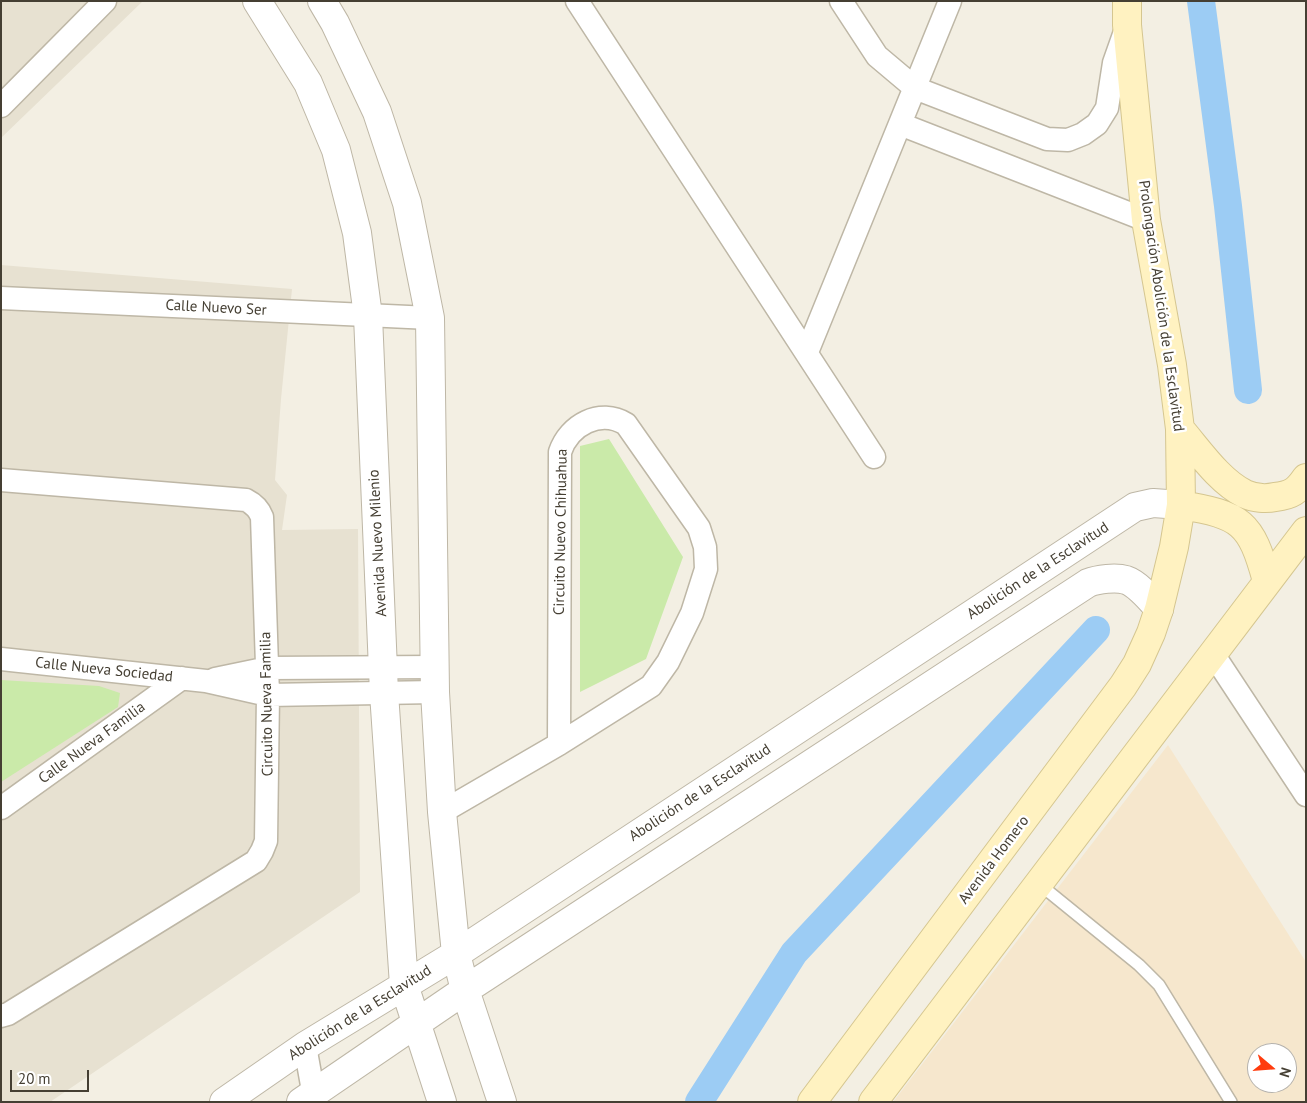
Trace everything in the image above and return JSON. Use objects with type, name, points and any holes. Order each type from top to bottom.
[{"type":"main road","name":"Prolongación Abolición de la Esclavitud","points":[[1127,13],[1146,220],[1172,365],[1180,429],[1181,505],[1174,547],[1159,609]]},
{"type":"main road","points":[[1180,429],[1224,478],[1246,495],[1267,499],[1284,496],[1297,490],[1306,478]]},
{"type":"main road","points":[[1181,505],[1220,512],[1234,518],[1247,530],[1259,553],[1267,582]]},
{"type":"main road","points":[[873,1102],[1301,537],[1306,508]]},
{"type":"main road","name":"Avenida Homero","points":[[816,1098],[1123,686],[1137,664],[1159,609]]},
{"type":"street","points":[[1,106],[105,1]]},
{"type":"street","name":"Avenida Nuevo Milenio","points":[[257,1],[308,82],[336,150],[357,233],[368,316],[383,680],[404,985],[442,1102]]},
{"type":"street","points":[[322,1],[335,23],[377,112],[407,203],[430,318],[436,679],[442,812],[456,954],[465,990],[502,1102]]},
{"type":"street","points":[[577,1],[874,457]]},
{"type":"street","points":[[841,1],[877,56],[914,88],[1047,139],[1068,140],[1083,134],[1097,124],[1107,108],[1114,63],[1127,13]]},
{"type":"street","points":[[807,352],[950,1]]},
{"type":"street","points":[[900,124],[1146,220]]},
{"type":"street","name":"Calle Nuevo Ser","points":[[1,298],[430,318]]},
{"type":"street","name":"Circuito Nuevo Chihuahua","points":[[442,812],[559,744],[651,686],[668,662],[692,613],[706,568],[705,547],[699,528],[626,424],[609,417],[598,417],[572,432],[564,442],[560,452],[559,744]]},
{"type":"street","name":"Circuito Nueva Familia","points":[[1,480],[246,500],[254,504],[262,517],[268,668],[266,842],[256,861],[8,1014],[1,1016]]},
{"type":"street","name":"Abolición de la Esclavitud","points":[[224,1102],[305,1046],[456,954],[1135,507],[1153,502],[1181,505]]},
{"type":"street","points":[[305,1046],[310,1099],[465,990],[1088,583],[1097,579],[1127,580],[1145,594],[1159,609]]},
{"type":"street","points":[[1220,644],[1306,795]]},
{"type":"street","name":"Calle Nueva Sociedad","points":[[1,659],[206,680],[268,695],[383,680],[436,679]]},
{"type":"street","name":"Calle Nueva Sociedad","points":[[206,680],[268,668],[383,680]]},
{"type":"street","name":"Calle Nueva Familia","points":[[1,808],[182,678]]},
{"type":"lane","points":[[1038,883],[1139,965],[1159,984],[1231,1102]]},
{"type":"shaded area","points":[[1,1],[143,1],[1,138]]},
{"type":"shaded area","points":[[1,265],[292,289],[275,480],[287,495],[282,530],[358,529],[360,892],[50,1102],[1,1102]]},
{"type":"shaded area","points":[[1168,745],[1306,962],[1306,1102],[893,1102]]},
{"type":"green space","points":[[609,439],[683,557],[646,659],[580,692],[580,446]]},
{"type":"green space","points":[[1,680],[99,686],[120,693],[118,707],[1,782]]},
{"type":"waterway","points":[[1201,1],[1228,206],[1248,390]]},
{"type":"waterway","points":[[699,1102],[794,953],[1096,630]]}]
